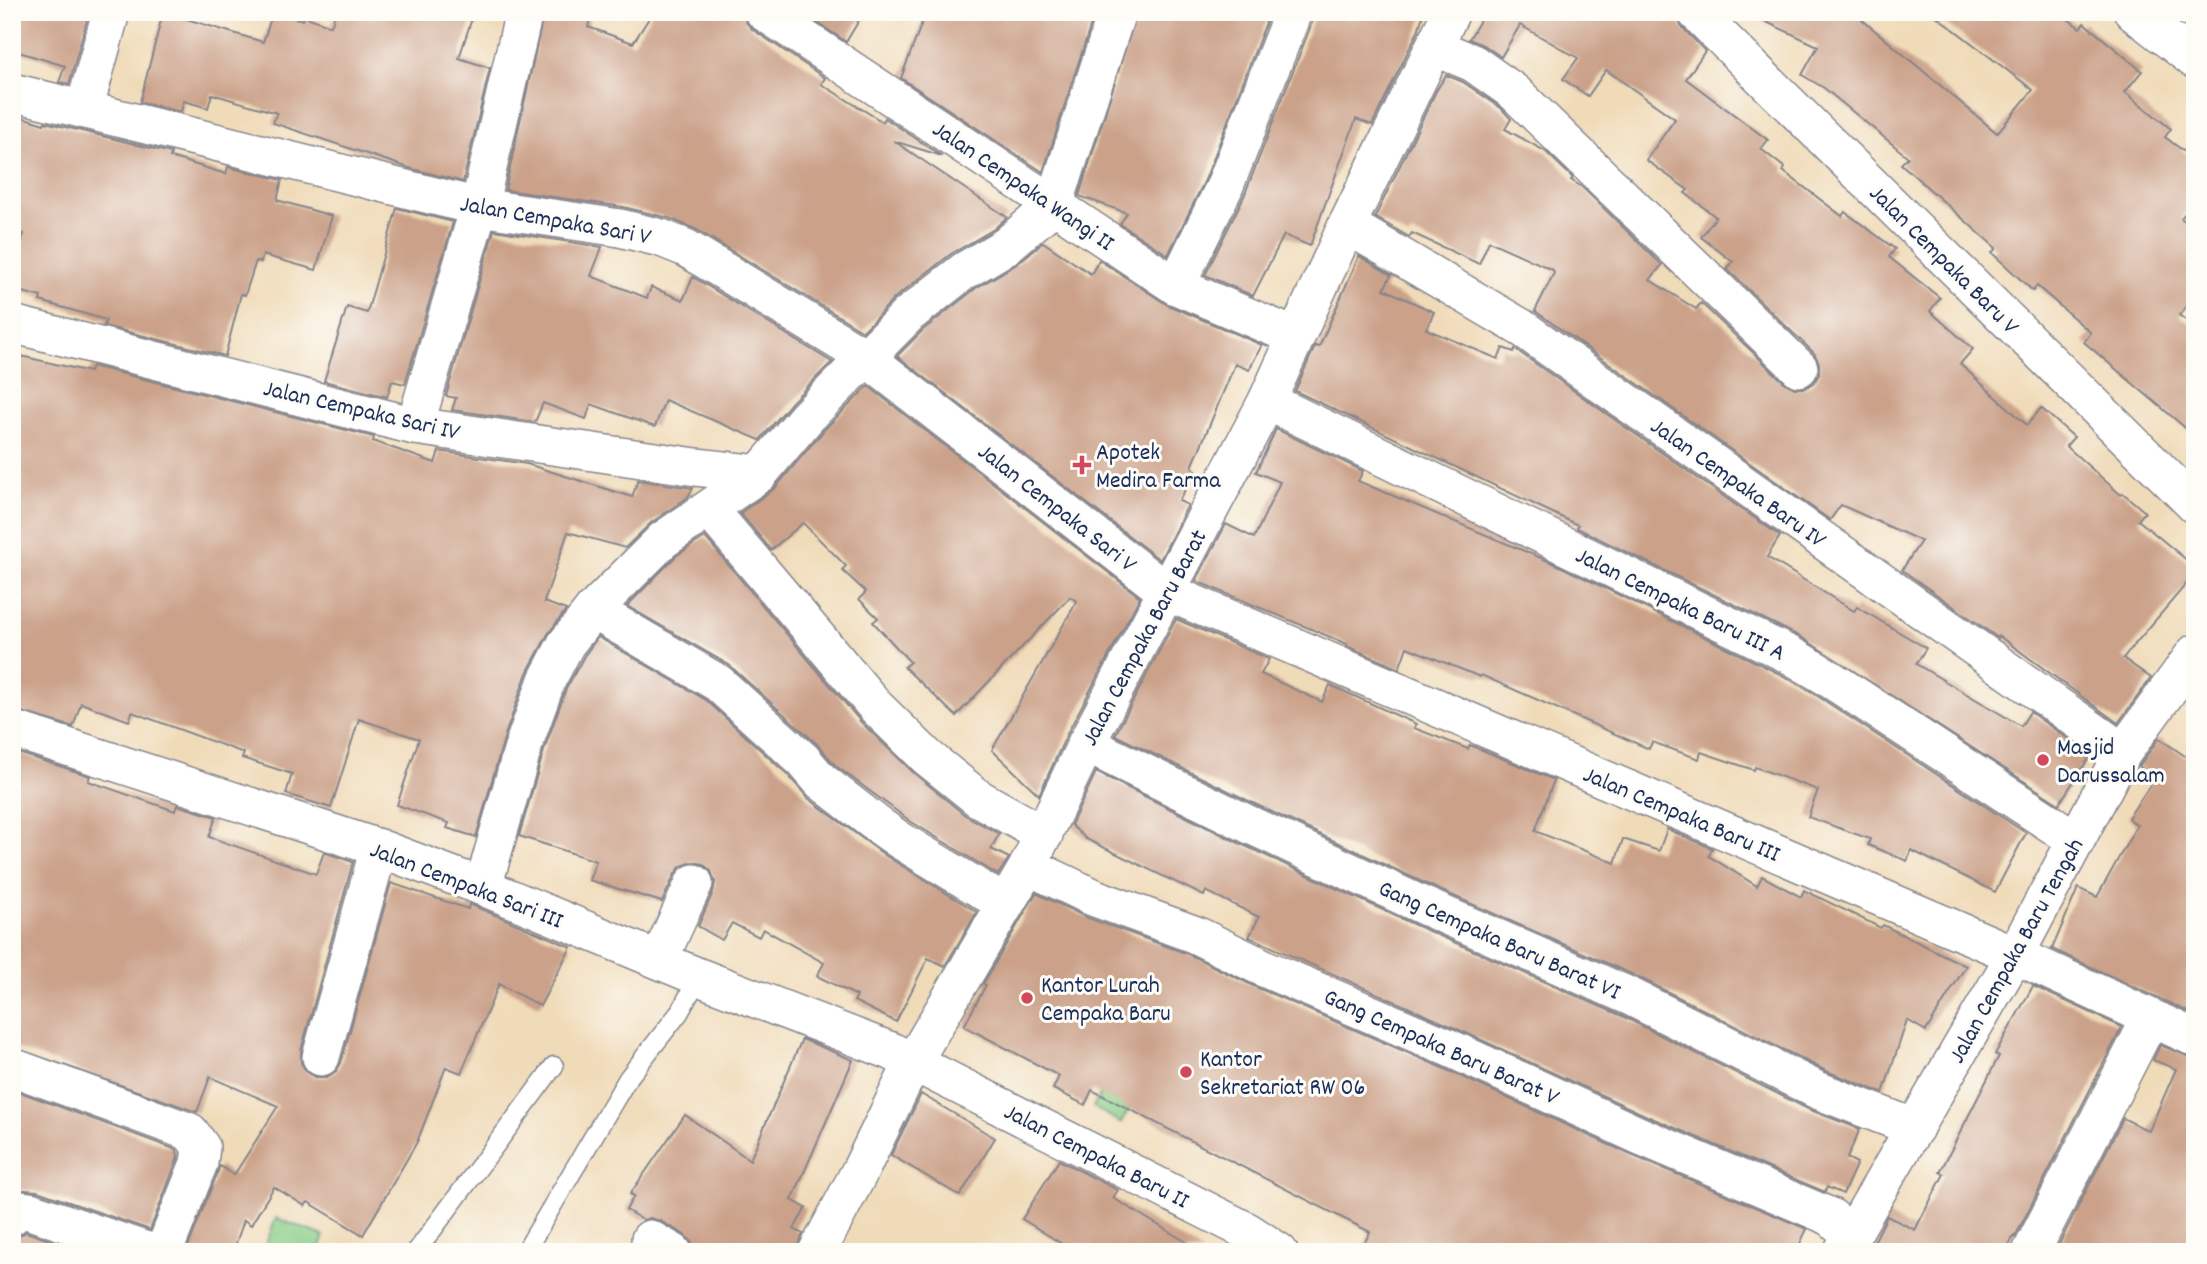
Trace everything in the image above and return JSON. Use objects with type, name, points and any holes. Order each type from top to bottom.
[{"type":"street","points":[[84,110],[111,12]]},
{"type":"street","points":[[415,426],[478,207],[524,12]]},
{"type":"street","name":"Jalan Cempaka Wangi II","points":[[764,12],[1176,286],[1296,337]]},
{"type":"street","points":[[483,887],[525,741],[547,680],[566,644],[593,610],[663,540],[758,474],[807,416],[909,314],[964,271],[1006,246],[1054,205],[1117,12]]},
{"type":"street","points":[[1176,286],[1224,188],[1293,12]]},
{"type":"street","name":"Jalan Cempaka Baru Barat","points":[[830,1248],[914,1062],[1036,850],[1086,744],[1267,401],[1347,225],[1451,12]]},
{"type":"street","name":"Jalan Cempaka Baru V","points":[[1696,12],[2195,505]]},
{"type":"street","points":[[2133,12],[2195,60]]},
{"type":"street","points":[[1434,47],[1473,63],[1514,92],[1799,368]]},
{"type":"street","name":"Jalan Cempaka Sari V","points":[[12,92],[478,207],[620,228],[662,238],[686,248],[865,358],[1167,593]]},
{"type":"street","name":"Jalan Cempaka Baru IV","points":[[1347,225],[1522,328],[2123,752]]},
{"type":"street","name":"Jalan Cempaka Sari IV","points":[[12,324],[415,426],[758,474]]},
{"type":"street","name":"Jalan Cempaka Baru III A","points":[[1267,401],[1790,655],[1825,675],[2076,840]]},
{"type":"street","name":"Gang Cempaka Baru Barat V","points":[[709,509],[876,706],[927,757],[1095,898],[1196,935],[1266,970],[1445,1046],[1638,1135],[1831,1217],[1847,1243]]},
{"type":"street","name":"Jalan Cempaka Baru III","points":[[1167,593],[2015,955],[2195,1038]]},
{"type":"street","points":[[593,610],[718,683],[803,760],[821,781],[898,839],[1005,904]]},
{"type":"street","name":"Jalan Cempaka Baru Tengah","points":[[1847,1243],[2015,955],[2123,752],[2195,653]]},
{"type":"street","name":"Jalan Cempaka Sari III","points":[[12,729],[379,848],[483,887],[699,977],[914,1062]]},
{"type":"street","name":"Gang Cempaka Baru Barat VI","points":[[1086,744],[1411,900],[1629,996],[1817,1090],[1916,1128]]},
{"type":"street","points":[[321,1057],[379,848]]},
{"type":"street","points":[[659,960],[694,883]]},
{"type":"street","points":[[2031,1252],[2150,1019]]},
{"type":"street","name":"Jalan Cempaka Baru II","points":[[914,1062],[1241,1241],[1279,1252]]},
{"type":"street","points":[[12,1067],[190,1132],[201,1147],[198,1163],[168,1241],[161,1251],[147,1251],[30,1211],[13,1211]]},
{"type":"lane","points":[[525,1252],[628,1078],[678,1013],[699,977]]},
{"type":"lane","points":[[416,1252],[554,1066]]},
{"type":"green space","points":[[1127,1049],[1154,1065],[1121,1123],[1093,1107]]},
{"type":"green space","points":[[276,1218],[324,1236],[318,1252],[263,1252]]},
{"type":"building","points":[[12,12],[89,12],[69,84],[59,82],[65,66],[12,50]]},
{"type":"building","points":[[163,12],[263,42],[273,12],[303,20],[304,16],[331,26],[336,12],[474,12],[459,58],[490,68],[463,182],[409,168],[273,123],[277,113],[212,94],[208,108],[184,101],[181,112],[140,102]]},
{"type":"building","points":[[544,12],[562,12],[590,20],[588,27],[633,43],[653,12],[743,12],[752,29],[825,78],[821,84],[883,122],[885,118],[942,156],[894,141],[1007,217],[994,229],[951,254],[896,297],[863,331],[697,230],[669,218],[623,207],[505,190]]},
{"type":"building","points":[[802,12],[864,12],[846,42]]},
{"type":"building","points":[[926,12],[1095,12],[1043,172],[901,78]]},
{"type":"building","points":[[1137,12],[1270,12],[1205,180],[1168,255],[1120,224],[1127,213],[1079,196]]},
{"type":"building","points":[[1313,12],[1424,12],[1418,31],[1372,125],[1356,119],[1310,246],[1284,235],[1253,296],[1205,275],[1244,196],[1313,20]]},
{"type":"building","points":[[1485,12],[1676,12],[1681,26],[1705,51],[1686,79],[1768,140],[1761,149],[1785,168],[1783,171],[1842,216],[1845,212],[1895,249],[1889,257],[1940,298],[1930,311],[1973,349],[1960,364],[2027,425],[2041,408],[2074,437],[2066,446],[2121,495],[2123,493],[2145,512],[2138,520],[2195,567],[2195,574],[2123,658],[2151,678],[2118,723],[1999,636],[1998,638],[1902,570],[1921,541],[1841,505],[1830,520],[1535,311],[1554,273],[1553,270],[1489,241],[1479,264],[1412,233],[1409,237],[1375,217],[1446,75],[1463,82],[1501,108],[1511,119],[1505,129],[1545,151],[1573,178],[1571,180],[1582,187],[1662,265],[1650,280],[1696,309],[1701,303],[1785,383],[1795,388],[1805,388],[1814,383],[1819,374],[1819,363],[1814,353],[1727,269],[1733,262],[1701,237],[1716,217],[1685,193],[1688,190],[1646,160],[1675,119],[1606,70],[1588,96],[1563,79],[1578,58],[1520,25],[1501,57],[1469,39]]},
{"type":"building","points":[[1745,12],[1853,12],[1997,133],[2033,90],[1931,12],[2058,12],[2080,28],[2084,23],[2142,71],[2125,92],[2171,129],[2165,137],[2195,160],[2195,201],[2181,218],[2195,229],[2195,297],[2179,315],[2195,327],[2195,436],[2084,342],[2091,333],[2037,286],[2033,291],[1992,253],[1996,248],[1901,164],[1908,157],[1824,88],[1802,75],[1818,46]]},
{"type":"building","points":[[12,114],[171,153],[170,157],[226,174],[228,167],[282,180],[277,200],[332,216],[316,270],[263,255],[261,262],[256,261],[245,295],[241,294],[225,356],[104,326],[106,320],[40,301],[41,297],[12,289],[12,273],[24,234],[12,231]]},
{"type":"building","points":[[397,208],[453,222],[405,384],[392,381],[387,397],[324,381],[347,307],[367,313]]},
{"type":"building","points":[[494,230],[602,247],[591,276],[647,298],[651,287],[683,300],[693,277],[832,362],[792,402],[760,440],[665,400],[655,427],[591,404],[586,419],[543,403],[535,422],[452,410],[456,398],[446,396]]},
{"type":"building","points":[[1043,242],[1091,274],[1099,260],[1168,305],[1262,345],[1249,370],[1235,364],[1192,467],[1196,470],[1179,501],[1188,505],[1160,560],[897,356],[923,330],[976,288],[1017,264]]},
{"type":"building","points":[[1359,256],[1391,275],[1384,289],[1434,312],[1426,329],[1498,359],[1503,348],[1514,352],[1515,349],[1780,536],[1767,557],[1854,611],[1857,607],[1926,648],[1916,664],[2021,726],[2030,712],[2091,755],[2059,804],[1801,637],[1577,528],[1578,525],[1295,391],[1315,346],[1319,347]]},
{"type":"building","points":[[12,354],[90,372],[92,366],[374,437],[373,441],[435,463],[439,451],[527,464],[632,497],[638,480],[693,488],[688,497],[651,523],[625,548],[568,532],[544,602],[566,610],[548,634],[527,673],[505,735],[476,837],[447,828],[449,823],[397,805],[419,739],[359,719],[331,808],[286,794],[292,774],[242,758],[244,753],[132,712],[129,721],[81,703],[73,727],[12,709]]},
{"type":"building","points":[[868,386],[1140,597],[1067,734],[1039,795],[992,750],[1077,601],[1070,597],[956,716],[904,667],[910,662],[873,622],[878,618],[859,599],[866,592],[842,570],[846,566],[803,523],[771,550],[740,513],[775,488],[823,431]]},
{"type":"building","points":[[1276,429],[1363,471],[1358,481],[1560,566],[1780,674],[1813,693],[2026,833],[1995,892],[1911,850],[1907,861],[1868,845],[1870,839],[1808,817],[1818,790],[1755,767],[1754,770],[1701,752],[1699,759],[1652,742],[1649,749],[1481,675],[1480,677],[1407,647],[1399,669],[1347,644],[1196,581],[1226,524],[1254,538],[1280,482],[1256,472]]},
{"type":"building","points":[[705,537],[861,722],[914,773],[965,815],[999,834],[991,849],[1009,858],[998,875],[910,821],[836,766],[817,744],[729,665],[627,606],[676,556]]},
{"type":"building","points":[[1176,619],[1269,659],[1261,674],[1322,702],[1330,685],[1416,724],[1414,728],[1468,749],[1470,745],[1554,780],[1535,831],[1615,863],[1623,839],[1659,851],[1667,829],[1712,848],[1709,856],[1757,886],[1762,876],[1801,897],[1804,890],[1966,966],[1926,1031],[1907,1020],[1883,1093],[1826,1071],[1638,977],[1433,887],[1115,735]]},
{"type":"building","points":[[598,637],[706,700],[788,775],[808,798],[886,856],[977,912],[945,966],[928,958],[896,1022],[854,1001],[857,996],[817,976],[824,963],[763,929],[759,937],[732,923],[722,940],[698,926],[715,882],[711,871],[703,864],[693,862],[681,866],[662,902],[589,880],[596,861],[519,836],[545,747],[566,689]]},
{"type":"building","points":[[2159,738],[2195,763],[2195,1015],[2052,949],[2078,888],[2097,897],[2137,825],[2128,818],[2155,778],[2139,766]]},
{"type":"building","points":[[12,751],[90,776],[88,781],[175,811],[177,805],[216,817],[209,837],[316,874],[324,852],[353,862],[301,1051],[301,1063],[306,1071],[315,1077],[327,1077],[336,1071],[341,1063],[391,883],[468,909],[469,904],[571,947],[540,1006],[499,984],[461,1073],[446,1067],[417,1142],[363,1235],[308,1202],[305,1206],[274,1187],[251,1225],[244,1220],[233,1252],[186,1252],[220,1166],[234,1175],[278,1106],[210,1077],[197,1112],[12,1047]]},
{"type":"building","points":[[1096,772],[1239,843],[1415,925],[1620,1015],[1808,1109],[1860,1129],[1847,1158],[1857,1163],[1843,1194],[1827,1187],[1825,1192],[1647,1116],[1249,937],[1259,917],[1206,891],[1204,896],[1086,839],[1071,825]]},
{"type":"building","points":[[1036,893],[1088,918],[1188,954],[1629,1154],[1807,1229],[1796,1252],[1360,1252],[1370,1232],[1092,1090],[1085,1105],[1053,1089],[1059,1076],[964,1026],[986,985],[983,984]]},
{"type":"building","points":[[2033,986],[2122,1027],[2015,1237],[2005,1252],[1869,1252],[1887,1216],[1915,1230],[1944,1174],[1940,1172],[1999,1056],[1995,1054]]},
{"type":"building","points":[[802,1039],[853,1060],[792,1200],[806,1208],[794,1229],[803,1234],[796,1252],[699,1252],[683,1234],[660,1221],[650,1218],[643,1220],[626,1210],[634,1196],[630,1194],[685,1115],[750,1160]]},
{"type":"building","points":[[2160,1045],[2195,1059],[2195,1252],[2055,1252],[2123,1118],[2149,1131],[2176,1069],[2153,1060]]},
{"type":"building","points":[[12,1089],[177,1150],[178,1158],[150,1230],[37,1191],[12,1189]]},
{"type":"building","points":[[921,1094],[995,1138],[960,1196],[891,1155]]},
{"type":"building","points":[[1059,1160],[1118,1190],[1113,1198],[1203,1252],[1075,1252],[1022,1219]]},
{"type":"building","points":[[26,1232],[84,1252],[12,1252],[17,1236]]},
{"type":"place","name":"Apotek Medira Farma","points":[[1082,465]]},
{"type":"place","name":"Masjid Darussalam","points":[[2043,760]]},
{"type":"place","name":"Kantor Lurah Cempaka Baru","points":[[1027,998]]},
{"type":"place","name":"Kantor Sekretariat RW 06","points":[[1186,1072]]}]
